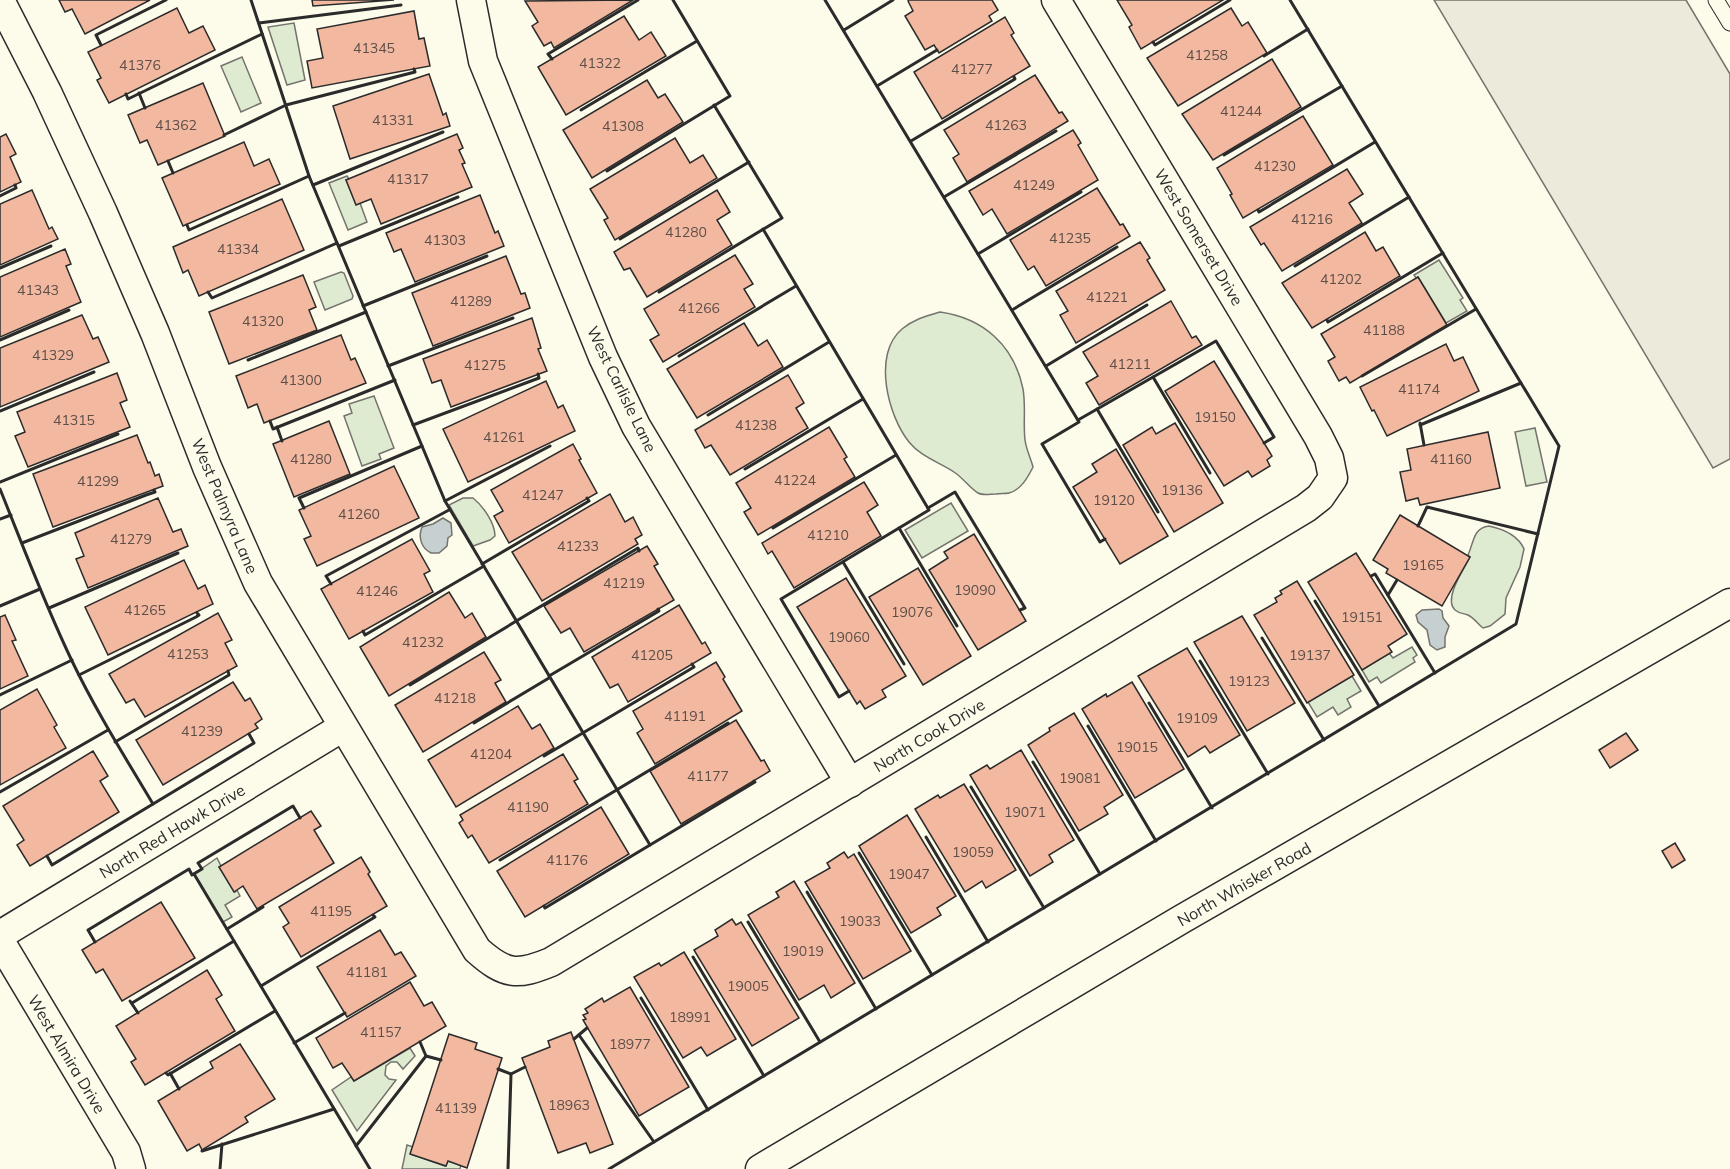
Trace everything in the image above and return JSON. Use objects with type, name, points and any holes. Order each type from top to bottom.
[{"type":"street","name":"West Palmyra Lane","points":[[0,0],[47,92],[103,213],[155,333],[207,467],[258,583],[477,950],[493,963],[513,972]]},
{"type":"street","name":"West Carlisle Lane","points":[[471,0],[483,61],[603,357],[636,426],[850,783]]},
{"type":"street","name":"West Somerset Drive","points":[[1056,0],[1318,436],[1329,458],[1333,478]]},
{"type":"street","name":"North Cook Drive","points":[[513,972],[534,969],[551,962],[850,783],[1306,508],[1320,497],[1333,478]]},
{"type":"street","name":"North Whisker Road","points":[[760,1169],[1182,919],[1730,603]]},
{"type":"street","name":"North Red Hawk Drive","points":[[0,935],[343,727]]},
{"type":"street","name":"West Almira Drive","points":[[0,941],[126,1152],[131,1169]]},
{"type":"lane","points":[[1716,0],[1730,23]]},
{"type":"green space","points":[[294,23],[305,80],[287,85],[268,27]]},
{"type":"green space","points":[[242,57],[261,103],[241,112],[221,66]]},
{"type":"green space","points":[[347,176],[349,179],[346,180],[356,204],[360,203],[367,222],[348,230],[329,183]]},
{"type":"green space","points":[[1439,260],[1463,298],[1460,300],[1467,311],[1446,323],[1418,277],[1414,275]]},
{"type":"green space","points":[[341,272],[344,273],[353,296],[352,299],[325,310],[314,282]]},
{"type":"green space","points":[[940,312],[956,315],[983,327],[1004,347],[1019,373],[1024,395],[1026,447],[1033,467],[1024,483],[1013,491],[987,495],[978,493],[961,477],[914,447],[901,431],[895,417],[886,385],[885,369],[887,354],[893,340],[902,329],[911,323]]},
{"type":"green space","points":[[374,396],[394,448],[379,454],[381,459],[362,466],[344,416],[352,413],[349,404]]},
{"type":"green space","points":[[1535,428],[1547,482],[1526,486],[1515,432]]},
{"type":"green space","points":[[463,498],[473,498],[488,515],[495,536],[490,540],[473,546],[449,505]]},
{"type":"green space","points":[[951,503],[968,531],[922,558],[905,530]]},
{"type":"green space","points":[[1489,526],[1510,533],[1524,549],[1520,567],[1506,598],[1505,614],[1490,626],[1483,628],[1470,616],[1455,610],[1451,599],[1470,557],[1468,555],[1475,536],[1484,527]]},
{"type":"green space","points":[[1412,647],[1417,655],[1413,658],[1415,662],[1381,683],[1377,677],[1369,682],[1362,670],[1389,653],[1393,658]]},
{"type":"green space","points":[[1352,676],[1361,691],[1347,699],[1351,707],[1338,715],[1333,707],[1317,717],[1308,702]]},
{"type":"green space","points":[[217,858],[221,866],[219,867],[240,896],[225,905],[232,917],[223,922],[194,874]]},
{"type":"green space","points":[[410,1048],[415,1056],[403,1069],[397,1062],[391,1062],[386,1066],[385,1075],[389,1079],[396,1080],[357,1131],[332,1090],[351,1077],[354,1081]]},
{"type":"green space","points":[[407,1145],[413,1147],[411,1154],[445,1166],[448,1161],[461,1165],[460,1169],[402,1169]]},
{"type":"shaded area","points":[[1434,0],[1686,0],[1730,74],[1730,459],[1713,468]]},
{"type":"shaded area","points":[[443,518],[451,523],[452,535],[448,538],[447,546],[439,553],[431,553],[421,542],[422,527]]},
{"type":"shaded area","points":[[1439,609],[1449,626],[1445,637],[1445,647],[1437,650],[1430,645],[1427,630],[1418,622],[1416,615],[1422,610]]},
{"type":"building","points":[[59,0],[150,0],[85,34],[72,9],[65,12]]},
{"type":"building","points":[[312,0],[394,0],[313,6]]},
{"type":"building","points":[[633,0],[554,48],[551,42],[544,46],[532,26],[538,22],[525,1]]},
{"type":"building","points":[[909,0],[992,0],[998,10],[989,16],[992,21],[939,53],[934,45],[925,50],[905,16],[913,11]]},
{"type":"building","points":[[1117,0],[1223,0],[1141,49],[1129,27],[1132,25]]},
{"type":"building","points":[[177,8],[189,33],[203,26],[215,50],[109,103],[97,80],[101,78],[88,52]]},
{"type":"building","points":[[1231,8],[1242,26],[1248,22],[1267,53],[1178,106],[1147,58]]},
{"type":"building","points":[[414,11],[419,39],[424,38],[430,66],[312,88],[307,61],[323,58],[317,29]]},
{"type":"building","points":[[624,16],[639,40],[651,32],[666,56],[566,115],[538,67]]},
{"type":"building","points":[[1005,17],[1014,33],[1011,35],[1030,66],[942,119],[914,72]]},
{"type":"building","points":[[1272,59],[1301,107],[1213,160],[1182,114]]},
{"type":"building","points":[[429,74],[443,115],[446,113],[450,126],[350,159],[333,106]]},
{"type":"building","points":[[1035,75],[1059,113],[1062,112],[1068,121],[967,182],[953,158],[959,154],[944,130]]},
{"type":"building","points":[[647,80],[658,98],[665,94],[683,122],[592,178],[563,130]]},
{"type":"building","points":[[203,83],[225,136],[158,165],[147,140],[140,143],[128,115]]},
{"type":"building","points":[[1303,116],[1333,165],[1243,218],[1217,168]]},
{"type":"building","points":[[1073,130],[1081,143],[1078,145],[1098,180],[1007,234],[992,209],[983,215],[969,191]]},
{"type":"building","points":[[6,134],[16,154],[10,157],[21,182],[0,192],[0,137]]},
{"type":"building","points":[[457,134],[463,148],[459,150],[465,163],[462,164],[472,187],[381,224],[371,199],[356,205],[346,180]]},
{"type":"building","points":[[675,138],[690,163],[703,155],[717,178],[615,240],[604,220],[608,218],[590,189]]},
{"type":"building","points":[[244,142],[254,166],[269,159],[280,184],[183,226],[162,178]]},
{"type":"building","points":[[1347,169],[1363,194],[1349,203],[1362,223],[1282,271],[1264,243],[1261,245],[1250,227]]},
{"type":"building","points":[[1097,188],[1120,225],[1123,224],[1130,236],[1046,286],[1034,266],[1028,270],[1010,240]]},
{"type":"building","points":[[32,190],[49,229],[52,227],[58,239],[0,265],[0,204]]},
{"type":"building","points":[[717,190],[730,212],[717,220],[732,245],[647,297],[630,268],[624,270],[614,252]]},
{"type":"building","points":[[480,195],[495,233],[498,231],[504,246],[415,282],[401,249],[394,252],[386,233]]},
{"type":"building","points":[[282,199],[304,250],[199,296],[188,270],[183,273],[173,247]]},
{"type":"building","points":[[1365,232],[1376,251],[1383,247],[1400,276],[1312,328],[1282,283]]},
{"type":"building","points":[[1140,242],[1150,258],[1147,260],[1165,290],[1076,343],[1060,315],[1068,311],[1056,291]]},
{"type":"building","points":[[65,249],[71,264],[66,266],[81,302],[0,337],[0,277]]},
{"type":"building","points":[[735,255],[753,284],[744,289],[755,307],[663,362],[650,340],[659,335],[644,309]]},
{"type":"building","points":[[506,256],[521,294],[525,293],[530,308],[433,346],[412,293]]},
{"type":"building","points":[[303,275],[316,307],[309,310],[317,330],[229,364],[209,312]]},
{"type":"building","points":[[1418,277],[1447,325],[1350,383],[1346,377],[1339,381],[1328,361],[1335,357],[1321,334]]},
{"type":"building","points":[[1171,301],[1192,338],[1196,336],[1202,345],[1099,405],[1086,383],[1098,376],[1083,352]]},
{"type":"building","points":[[82,315],[93,339],[98,337],[109,362],[0,407],[0,348]]},
{"type":"building","points":[[532,318],[541,348],[538,349],[547,371],[451,407],[441,380],[432,383],[423,359]]},
{"type":"building","points":[[744,323],[758,346],[767,340],[783,367],[697,418],[667,369]]},
{"type":"building","points":[[341,335],[351,360],[355,358],[366,383],[264,423],[257,404],[248,408],[236,376]]},
{"type":"building","points":[[1446,344],[1454,361],[1463,357],[1479,391],[1387,436],[1360,387]]},
{"type":"building","points":[[1214,361],[1272,456],[1267,460],[1270,466],[1252,477],[1248,471],[1224,486],[1165,391]]},
{"type":"building","points":[[117,373],[127,400],[120,403],[130,427],[28,467],[15,436],[25,432],[17,412]]},
{"type":"building","points":[[788,375],[804,403],[796,408],[808,428],[730,475],[711,445],[705,448],[695,430]]},
{"type":"building","points":[[546,381],[558,408],[563,405],[575,431],[468,482],[443,429]]},
{"type":"building","points":[[329,421],[350,474],[294,497],[273,444]]},
{"type":"building","points":[[1175,423],[1223,503],[1174,532],[1123,445],[1152,427],[1156,434]]},
{"type":"building","points":[[829,427],[847,457],[844,459],[855,477],[758,535],[744,512],[751,508],[736,483]]},
{"type":"building","points":[[1488,432],[1500,488],[1420,505],[1418,498],[1406,501],[1400,472],[1411,470],[1407,449]]},
{"type":"building","points":[[137,435],[148,463],[150,462],[155,476],[159,474],[163,486],[53,527],[33,474]]},
{"type":"building","points":[[573,444],[597,493],[509,543],[494,516],[503,511],[491,490]]},
{"type":"building","points":[[1116,449],[1168,536],[1120,564],[1073,487],[1097,472],[1092,464]]},
{"type":"building","points":[[394,466],[419,518],[317,566],[304,539],[311,536],[299,510]]},
{"type":"building","points":[[864,482],[878,505],[867,512],[881,536],[794,588],[772,551],[768,554],[762,543]]},
{"type":"building","points":[[610,494],[625,522],[633,517],[642,535],[635,539],[638,544],[542,601],[512,552]]},
{"type":"building","points":[[158,498],[173,532],[181,529],[188,546],[88,588],[76,559],[84,556],[75,533]]},
{"type":"building","points":[[1400,515],[1470,557],[1442,606],[1386,573],[1388,569],[1373,560]]},
{"type":"building","points":[[974,534],[1026,621],[978,650],[929,570],[948,558],[944,552]]},
{"type":"building","points":[[412,539],[430,571],[424,574],[433,592],[349,639],[321,589]]},
{"type":"building","points":[[647,546],[658,564],[654,566],[674,600],[584,652],[570,628],[561,633],[544,606]]},
{"type":"building","points":[[1356,553],[1407,634],[1388,646],[1392,652],[1362,670],[1308,582]]},
{"type":"building","points":[[184,560],[198,589],[205,585],[213,604],[108,655],[85,607]]},
{"type":"building","points":[[918,568],[971,656],[923,685],[869,597]]},
{"type":"building","points":[[846,578],[906,676],[882,690],[886,697],[865,709],[860,701],[857,704],[797,607]]},
{"type":"building","points":[[1297,581],[1354,675],[1307,703],[1254,615],[1277,602],[1275,598],[1282,594],[1280,591]]},
{"type":"building","points":[[449,592],[465,618],[472,613],[486,637],[389,696],[360,647]]},
{"type":"building","points":[[679,605],[702,644],[705,642],[711,653],[628,702],[618,684],[610,688],[592,657]]},
{"type":"building","points":[[218,613],[232,640],[225,643],[237,666],[145,717],[134,699],[126,703],[109,674]]},
{"type":"building","points":[[5,615],[16,640],[12,641],[28,676],[0,689],[0,617]]},
{"type":"building","points":[[1242,616],[1295,703],[1247,731],[1194,642]]},
{"type":"building","points":[[1187,648],[1240,735],[1210,753],[1205,746],[1188,757],[1138,676]]},
{"type":"building","points":[[484,652],[501,680],[495,683],[506,702],[423,752],[395,705]]},
{"type":"building","points":[[716,662],[742,711],[655,764],[637,733],[643,729],[633,711]]},
{"type":"building","points":[[233,682],[245,701],[250,698],[262,719],[255,724],[258,728],[163,785],[136,740]]},
{"type":"building","points":[[1132,682],[1184,769],[1135,798],[1082,709]]},
{"type":"building","points":[[37,689],[57,725],[54,727],[66,748],[0,785],[0,710]]},
{"type":"building","points":[[518,706],[532,729],[540,724],[554,748],[456,807],[428,760]]},
{"type":"building","points":[[1074,713],[1123,795],[1104,807],[1108,814],[1079,831],[1028,745],[1050,731],[1049,728]]},
{"type":"building","points":[[736,720],[761,761],[764,760],[770,771],[681,824],[650,771]]},
{"type":"building","points":[[1626,733],[1638,750],[1610,768],[1599,750]]},
{"type":"building","points":[[1021,750],[1074,840],[1049,855],[1053,862],[1030,876],[970,775],[987,765],[990,769]]},
{"type":"building","points":[[93,751],[108,776],[100,781],[119,812],[30,866],[17,845],[24,840],[3,806]]},
{"type":"building","points":[[563,754],[578,779],[574,781],[588,804],[489,863],[472,835],[468,838],[459,823],[463,820],[460,815]]},
{"type":"building","points":[[964,784],[1016,870],[986,888],[982,881],[965,892],[915,809],[938,795],[940,798]]},
{"type":"building","points":[[601,807],[629,854],[525,917],[497,871]]},
{"type":"building","points":[[311,811],[321,826],[314,830],[334,863],[257,909],[243,886],[234,892],[219,867]]},
{"type":"building","points":[[907,815],[956,896],[937,908],[941,915],[911,933],[859,846]]},
{"type":"building","points":[[1675,843],[1685,860],[1672,868],[1662,851]]},
{"type":"building","points":[[844,852],[848,858],[854,854],[911,951],[863,979],[805,882],[830,868],[827,863]]},
{"type":"building","points":[[361,857],[387,906],[301,957],[283,927],[289,923],[279,907]]},
{"type":"building","points":[[794,881],[855,983],[831,998],[824,985],[799,1000],[748,915],[779,897],[776,892]]},
{"type":"building","points":[[161,902],[195,958],[122,1001],[103,969],[96,973],[82,950]]},
{"type":"building","points":[[732,919],[736,925],[741,922],[799,1018],[752,1046],[694,950],[718,936],[715,930]]},
{"type":"building","points":[[380,930],[395,955],[401,952],[416,976],[347,1017],[317,967]]},
{"type":"building","points":[[684,952],[736,1039],[707,1056],[701,1047],[683,1058],[634,977],[659,963],[661,966]]},
{"type":"building","points":[[207,970],[222,995],[216,999],[235,1031],[145,1085],[131,1062],[136,1059],[116,1026]]},
{"type":"building","points":[[410,982],[424,1006],[432,1002],[446,1026],[354,1081],[342,1063],[333,1068],[316,1038]]},
{"type":"building","points":[[630,987],[689,1087],[639,1116],[583,1020],[586,1019],[583,1015],[588,1013],[585,1009],[602,998],[604,1002]]},
{"type":"building","points":[[571,1032],[613,1144],[590,1153],[586,1143],[558,1153],[522,1058],[550,1047],[548,1041]]},
{"type":"building","points":[[449,1034],[477,1043],[475,1049],[502,1058],[467,1168],[448,1161],[446,1166],[410,1154]]},
{"type":"building","points":[[240,1044],[275,1099],[245,1117],[248,1122],[202,1150],[199,1144],[187,1151],[158,1101],[213,1068],[210,1062]]},
{"type":"wall","points":[[101,45],[96,35],[166,0]]},
{"type":"wall","points":[[251,0],[309,176],[445,501],[650,845]]},
{"type":"wall","points":[[552,59],[548,54],[638,0]]},
{"type":"wall","points":[[607,171],[730,96],[673,0]]},
{"type":"wall","points":[[825,0],[1079,422],[1042,444],[1100,542],[1105,539]]},
{"type":"wall","points":[[844,30],[893,0]]},
{"type":"wall","points":[[1153,42],[1155,45],[1230,0]]},
{"type":"wall","points":[[609,1169],[1516,624],[1559,446],[1290,0]]},
{"type":"wall","points":[[259,23],[401,5]]},
{"type":"wall","points":[[1264,56],[1308,29]]},
{"type":"wall","points":[[126,94],[128,99],[262,34]]},
{"type":"wall","points":[[581,110],[697,41]]},
{"type":"wall","points":[[877,86],[937,50]]},
{"type":"wall","points":[[224,135],[286,105],[415,72],[414,69]]},
{"type":"wall","points":[[911,141],[1015,79],[1014,77]]},
{"type":"wall","points":[[1224,155],[1342,86]]},
{"type":"wall","points":[[139,93],[145,108]]},
{"type":"wall","points":[[659,292],[782,218],[714,105]]},
{"type":"wall","points":[[944,197],[1056,131]]},
{"type":"wall","points":[[313,185],[443,132]]},
{"type":"wall","points":[[1258,210],[1259,212],[1375,142]]},
{"type":"wall","points":[[168,161],[173,173]]},
{"type":"wall","points":[[620,239],[749,162]]},
{"type":"wall","points":[[187,225],[189,230],[309,176]]},
{"type":"wall","points":[[0,196],[16,188],[15,185]]},
{"type":"wall","points":[[978,254],[1081,192]]},
{"type":"wall","points":[[339,246],[458,197]]},
{"type":"wall","points":[[1295,266],[1409,197]]},
{"type":"wall","points":[[763,229],[929,510],[781,599],[839,697],[849,691]]},
{"type":"wall","points":[[208,292],[212,298],[337,243]]},
{"type":"wall","points":[[0,268],[51,246]]},
{"type":"wall","points":[[1012,310],[1117,247]]},
{"type":"wall","points":[[1327,320],[1328,322],[1443,253]]},
{"type":"wall","points":[[363,306],[487,256]]},
{"type":"wall","points":[[679,356],[796,286]]},
{"type":"wall","points":[[1046,366],[1147,305]]},
{"type":"wall","points":[[1362,376],[1476,309]]},
{"type":"wall","points":[[0,340],[69,310]]},
{"type":"wall","points":[[248,360],[366,312]]},
{"type":"wall","points":[[388,366],[513,318]]},
{"type":"wall","points":[[1078,420],[1216,341],[1274,437],[1264,443]]},
{"type":"wall","points":[[708,415],[829,342]]},
{"type":"wall","points":[[0,411],[94,372]]},
{"type":"wall","points":[[413,425],[539,378],[538,374]]},
{"type":"wall","points":[[1153,377],[1210,473]]},
{"type":"wall","points":[[270,421],[273,429],[395,380]]},
{"type":"wall","points":[[1420,425],[1521,383]]},
{"type":"wall","points":[[745,469],[863,399]]},
{"type":"wall","points":[[1097,409],[1158,512]]},
{"type":"wall","points":[[1420,423],[1424,445]]},
{"type":"wall","points":[[277,427],[282,441]]},
{"type":"wall","points":[[0,482],[118,434]]},
{"type":"wall","points":[[304,508],[299,498],[422,446]]},
{"type":"wall","points":[[445,501],[550,446]]},
{"type":"wall","points":[[773,528],[896,455]]},
{"type":"wall","points":[[0,489],[43,597],[81,680],[153,804]]},
{"type":"wall","points":[[22,543],[155,492],[154,490]]},
{"type":"wall","points":[[928,508],[955,492],[1025,608],[1020,610]]},
{"type":"wall","points":[[482,564],[589,501],[587,498]]},
{"type":"wall","points":[[1418,526],[1427,507],[1538,534]]},
{"type":"wall","points":[[331,584],[326,576],[449,510]]},
{"type":"wall","points":[[0,519],[11,515]]},
{"type":"wall","points":[[899,528],[957,626]]},
{"type":"wall","points":[[410,685],[638,548],[639,551]]},
{"type":"wall","points":[[49,608],[178,553]]},
{"type":"wall","points":[[843,562],[904,664]]},
{"type":"wall","points":[[363,631],[365,635],[484,566]]},
{"type":"wall","points":[[1371,576],[1375,574],[1435,673]]},
{"type":"wall","points":[[1388,595],[1397,580]]},
{"type":"wall","points":[[0,606],[40,589]]},
{"type":"wall","points":[[1315,601],[1379,706]]},
{"type":"wall","points":[[549,676],[659,611],[658,609]]},
{"type":"wall","points":[[79,675],[196,617],[199,615],[197,613]]},
{"type":"wall","points":[[1262,638],[1324,740]]},
{"type":"wall","points":[[0,695],[72,660]]},
{"type":"wall","points":[[1200,661],[1268,774]]},
{"type":"wall","points":[[544,756],[694,667],[692,664]]},
{"type":"wall","points":[[115,742],[229,675],[228,671]]},
{"type":"wall","points":[[474,723],[549,678]]},
{"type":"wall","points":[[1149,703],[1212,808]]},
{"type":"wall","points":[[500,860],[728,723]]},
{"type":"wall","points":[[1088,726],[1156,841]]},
{"type":"wall","points":[[0,792],[108,730]]},
{"type":"wall","points":[[47,856],[52,865],[254,743],[249,734]]},
{"type":"wall","points":[[1033,762],[1100,874]]},
{"type":"wall","points":[[544,906],[545,908],[754,781]]},
{"type":"wall","points":[[971,787],[1044,908]]},
{"type":"wall","points":[[95,942],[88,930],[189,869],[192,875],[202,869],[198,863],[293,806],[300,818]]},
{"type":"wall","points":[[926,837],[988,942]]},
{"type":"wall","points":[[859,853],[932,975]]},
{"type":"wall","points":[[194,874],[370,1169]]},
{"type":"wall","points":[[807,892],[876,1009]]},
{"type":"wall","points":[[227,929],[263,907]]},
{"type":"wall","points":[[261,986],[375,917],[373,915]]},
{"type":"wall","points":[[748,922],[820,1042]]},
{"type":"wall","points":[[132,1003],[234,941]]},
{"type":"wall","points":[[693,957],[764,1076]]},
{"type":"wall","points":[[641,998],[708,1110]]},
{"type":"wall","points":[[130,1001],[138,1013]]},
{"type":"wall","points":[[166,1073],[168,1075],[275,1011]]},
{"type":"wall","points":[[294,1043],[345,1013]]},
{"type":"wall","points":[[574,1039],[587,1028]]},
{"type":"wall","points":[[579,1035],[654,1142]]},
{"type":"wall","points":[[420,1042],[426,1056],[441,1060]]},
{"type":"wall","points":[[356,1146],[426,1056]]},
{"type":"wall","points":[[498,1069],[511,1074],[525,1067]]},
{"type":"wall","points":[[170,1073],[179,1089]]},
{"type":"wall","points":[[508,1169],[511,1074]]},
{"type":"wall","points":[[202,1151],[334,1109]]},
{"type":"wall","points":[[220,1169],[222,1144]]}]
